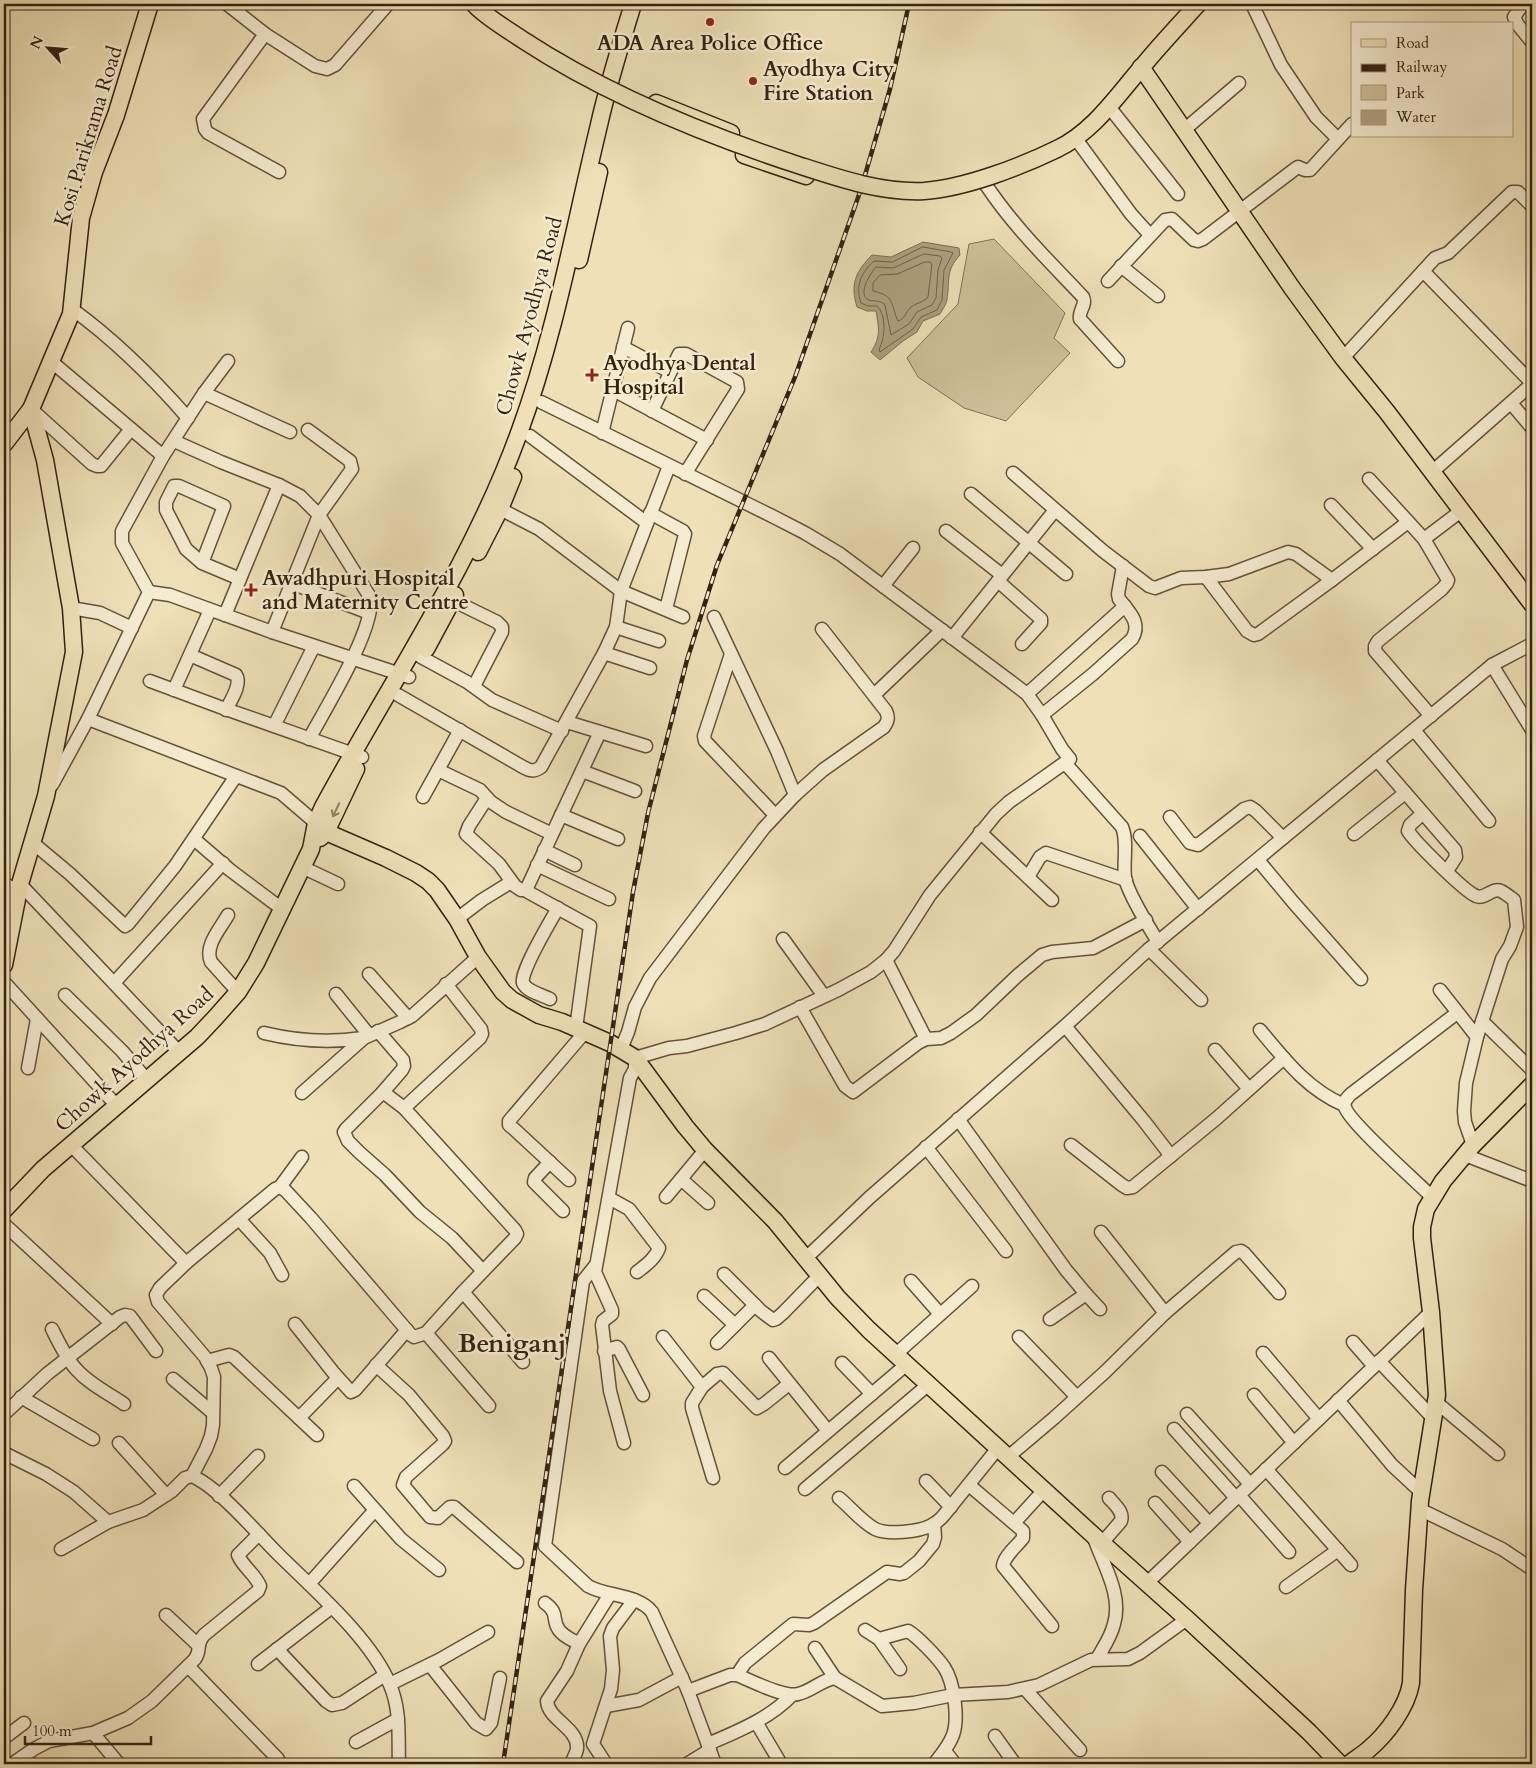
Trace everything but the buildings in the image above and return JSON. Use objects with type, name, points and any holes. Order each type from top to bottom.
[{"type":"main road","name":"Kosi Parikrama Road","points":[[4,444],[31,409],[52,362],[72,309],[81,218],[94,172],[116,115],[150,4]]},
{"type":"main road","points":[[467,4],[482,7],[512,32],[540,51],[600,84],[737,145],[851,182],[892,189],[923,191],[944,188],[979,179],[1036,160],[1066,145]]},
{"type":"main road","points":[[598,152],[633,4]]},
{"type":"main road","points":[[627,31],[637,4]]},
{"type":"main road","points":[[1066,145],[1044,148],[1018,162],[951,182],[919,184],[883,180],[880,181],[879,192],[929,197],[1004,180],[1045,162],[1066,145],[1110,108],[1143,65],[1198,4]]},
{"type":"main road","points":[[482,7],[504,34],[569,74],[612,90],[784,154],[860,176],[860,185],[857,188],[832,183],[777,167],[723,147],[612,90]]},
{"type":"main road","points":[[1143,65],[1243,209],[1292,288],[1346,355],[1388,412],[1532,591]]},
{"type":"main road","name":"Chowk Ayodhya Road","points":[[455,596],[500,509],[530,436],[541,402],[588,227],[598,152]]},
{"type":"main road","name":"Chowk Ayodhya Road","points":[[404,676],[496,490],[519,433],[542,364],[598,152]]},
{"type":"main road","points":[[4,965],[14,887],[33,843],[46,796],[74,652],[70,608],[44,460],[31,409]]},
{"type":"main road","points":[[1435,470],[1461,511],[1532,604]]},
{"type":"main road","points":[[357,755],[404,676],[421,657],[455,596]]},
{"type":"main road","points":[[357,755],[398,695],[404,676]]},
{"type":"main road","name":"Chowk Ayodhya Road","points":[[4,1210],[43,1169],[179,1052],[215,1018],[238,992],[256,963],[357,755]]},
{"type":"main road","points":[[321,827],[416,873],[437,890],[457,919],[478,957],[503,992],[512,1000],[539,1015],[580,1030],[621,1049],[634,1058],[705,1150],[775,1220],[838,1298],[901,1359],[1283,1708],[1340,1764]]},
{"type":"main road","points":[[1349,1764],[1367,1752],[1381,1736],[1404,1707],[1410,1693],[1419,1509],[1434,1419],[1437,1379],[1422,1226],[1426,1210],[1432,1197],[1469,1150],[1532,1085]]},
{"type":"street","points":[[227,4],[266,34],[315,66],[327,69],[335,65],[388,4]]},
{"type":"street","points":[[1252,4],[1282,65],[1316,117],[1338,139]]},
{"type":"street","points":[[1523,4],[1514,17],[1532,42]]},
{"type":"street","points":[[266,34],[203,120],[203,124],[208,133],[279,172]]},
{"type":"street","points":[[1187,128],[1239,83]]},
{"type":"street","points":[[1110,108],[1178,194]]},
{"type":"street","points":[[1108,281],[1165,220],[1172,219],[1194,240],[1203,239],[1295,168],[1310,170],[1351,125]]},
{"type":"street","points":[[1066,145],[1150,235]]},
{"type":"street","points":[[986,185],[1021,232],[1083,297],[1084,304],[1080,313],[1080,319],[1118,361]]},
{"type":"street","points":[[1346,355],[1436,258],[1448,253],[1512,192],[1518,192],[1532,206]]},
{"type":"street","points":[[1121,266],[1158,296]]},
{"type":"street","points":[[1423,271],[1532,384],[1435,470]]},
{"type":"street","points":[[72,309],[156,382],[188,418]]},
{"type":"street","points":[[602,433],[628,328]]},
{"type":"street","points":[[623,347],[670,372]]},
{"type":"street","points":[[652,411],[677,357],[683,353],[737,382],[738,389],[685,474]]},
{"type":"street","points":[[149,592],[122,544],[122,531],[163,456],[204,393],[228,361]]},
{"type":"street","points":[[52,362],[163,456]]},
{"type":"street","points":[[612,390],[707,440]]},
{"type":"street","points":[[204,393],[290,432]]},
{"type":"street","points":[[541,402],[805,533],[840,554],[1026,694],[1042,715],[1062,750],[1070,759],[1009,802],[980,832],[930,895],[886,960],[871,972],[765,1024],[736,1034],[687,1046],[669,1048],[634,1058],[635,1069],[630,1078],[595,1266],[596,1278],[612,1310],[612,1314],[603,1321],[602,1325],[604,1351],[610,1392],[624,1443]]},
{"type":"street","points":[[1511,403],[1532,428]]},
{"type":"street","points":[[31,409],[93,465],[97,466],[101,466],[130,429]]},
{"type":"street","points":[[272,632],[319,515],[350,473],[352,464],[308,430]]},
{"type":"street","points":[[530,436],[648,518],[680,529],[684,534],[666,609]]},
{"type":"street","points":[[174,441],[221,462],[279,484],[300,496],[319,515],[370,596],[369,613],[353,658],[309,739]]},
{"type":"street","points":[[398,695],[531,771],[540,767],[616,628],[621,591],[669,466]]},
{"type":"street","points":[[1012,473],[1149,586],[1155,588],[1181,578],[1206,578],[1229,574],[1288,552],[1296,554],[1332,580]]},
{"type":"street","points":[[1369,479],[1424,539],[1448,580],[1447,584],[1378,641],[1375,646],[1375,651],[1430,716]]},
{"type":"street","points":[[225,615],[279,484]]},
{"type":"street","points":[[202,562],[224,506],[179,486],[174,486],[166,502],[166,510],[186,549],[202,562],[240,579]]},
{"type":"street","points":[[971,494],[1066,574]]},
{"type":"street","points":[[1331,505],[1373,549]]},
{"type":"street","points":[[500,509],[539,530],[621,591],[683,617]]},
{"type":"street","points":[[874,696],[947,634],[1000,578],[1055,510]]},
{"type":"street","points":[[1424,539],[1461,511]]},
{"type":"street","points":[[1206,578],[1247,631],[1254,635],[1258,634],[1408,522]]},
{"type":"street","points":[[946,531],[1000,578],[1041,619],[1041,623],[1022,644]]},
{"type":"street","points":[[883,586],[913,548]]},
{"type":"street","points":[[1042,715],[1093,674],[1132,639],[1137,626],[1118,594],[1123,566]]},
{"type":"street","points":[[291,583],[369,613]]},
{"type":"street","points":[[149,592],[170,595],[272,632],[404,676]]},
{"type":"street","points":[[46,796],[88,719],[149,592]]},
{"type":"street","points":[[455,596],[502,626],[502,632],[474,686]]},
{"type":"street","points":[[1026,694],[1125,606]]},
{"type":"street","points":[[70,608],[100,614],[132,628]]},
{"type":"street","points":[[174,690],[210,610]]},
{"type":"street","points":[[714,617],[777,751],[795,795]]},
{"type":"street","points":[[616,628],[659,641]]},
{"type":"street","points":[[621,1049],[635,1007],[650,978],[776,815],[823,770],[884,727],[889,718],[886,711],[822,629]]},
{"type":"street","points":[[805,1259],[926,1147],[1154,946],[1492,665],[1532,644]]},
{"type":"street","points":[[274,726],[314,646]]},
{"type":"street","points":[[604,653],[650,668]]},
{"type":"street","points":[[731,654],[704,736],[706,741],[776,815]]},
{"type":"street","points":[[190,656],[236,675],[238,684],[226,710]]},
{"type":"street","points":[[421,657],[474,686],[492,700],[564,726],[600,732],[646,746]]},
{"type":"street","points":[[1492,665],[1532,730]]},
{"type":"street","points":[[150,681],[226,710],[357,755]]},
{"type":"street","points":[[88,719],[280,793],[321,827]]},
{"type":"street","points":[[423,798],[460,730]]},
{"type":"street","points":[[1414,730],[1489,821]]},
{"type":"street","points":[[526,890],[600,732]]},
{"type":"street","points":[[1377,760],[1456,852],[1456,857],[1447,871]]},
{"type":"street","points":[[1065,763],[1122,828],[1125,834],[1124,860],[1126,880],[1146,920],[1154,946],[1201,1000]]},
{"type":"street","points":[[438,770],[480,790],[491,802],[506,812],[552,834]]},
{"type":"street","points":[[582,771],[635,791]]},
{"type":"street","points":[[33,843],[70,874],[125,926],[152,895],[194,839],[236,776]]},
{"type":"street","points":[[1354,834],[1405,793]]},
{"type":"street","points":[[487,798],[468,826],[466,834],[498,864],[511,882],[521,890],[526,890],[590,926],[580,1030],[509,1121],[509,1124],[514,1129],[569,1180]]},
{"type":"street","points":[[1170,817],[1190,843],[1198,845],[1244,809],[1250,807],[1283,838]]},
{"type":"street","points":[[1423,813],[1407,828],[1408,831],[1447,871],[1474,896],[1482,897],[1500,890],[1514,900],[1517,927],[1510,946],[1502,959],[1477,1037],[1466,1083],[1464,1111],[1469,1150],[1532,1181]]},
{"type":"street","points":[[561,815],[618,839]]},
{"type":"street","points":[[980,832],[1052,900]]},
{"type":"street","points":[[1140,836],[1198,909]]},
{"type":"street","points":[[194,839],[223,863],[284,904]]},
{"type":"street","points":[[544,850],[575,865]]},
{"type":"street","points":[[1028,877],[1040,857],[1046,853],[1126,880]]},
{"type":"street","points":[[1258,860],[1362,979]]},
{"type":"street","points":[[114,984],[223,863]]},
{"type":"street","points":[[537,865],[609,898]]},
{"type":"street","points":[[302,867],[338,884]]},
{"type":"street","points":[[457,919],[482,900],[511,882]]},
{"type":"street","points":[[14,887],[114,984],[179,1052]]},
{"type":"street","points":[[550,999],[527,988],[523,984],[522,979],[558,908]]},
{"type":"street","points":[[228,916],[214,939],[209,957],[211,962],[238,992]]},
{"type":"street","points":[[800,1007],[845,1086],[853,1092],[918,1043],[926,1039],[941,1038],[969,1020],[1038,958],[1052,952],[1093,948],[1146,920]]},
{"type":"street","points":[[783,939],[824,996]]},
{"type":"street","points":[[264,1033],[301,1040],[335,1041],[370,1035],[408,1018],[478,957]]},
{"type":"street","points":[[886,960],[926,1039]]},
{"type":"street","points":[[369,974],[408,1018]]},
{"type":"street","points":[[4,982],[117,1106]]},
{"type":"street","points":[[404,1108],[480,1038],[482,1034],[481,1029],[446,984]]},
{"type":"street","points":[[1440,990],[1477,1037]]},
{"type":"street","points":[[336,994],[370,1035],[402,1060],[404,1066],[383,1092],[346,1129],[344,1132],[345,1136],[420,1212],[452,1238],[483,1271]]},
{"type":"street","points":[[65,995],[122,1051],[147,1080]]},
{"type":"street","points":[[1432,1197],[1370,1137],[1346,1111],[1344,1105],[1346,1099],[1351,1094],[1457,1013]]},
{"type":"street","points":[[28,1068],[37,1019]]},
{"type":"street","points":[[1482,1021],[1532,1070]]},
{"type":"street","points":[[1065,1026],[1171,1156]]},
{"type":"street","points":[[1260,1030],[1284,1058],[1317,1091],[1344,1105]]},
{"type":"street","points":[[302,1092],[370,1035]]},
{"type":"street","points":[[1215,1050],[1249,1090]]},
{"type":"street","points":[[1071,1145],[1127,1188],[1133,1187],[1249,1090],[1284,1058]]},
{"type":"street","points":[[280,1187],[311,1218],[414,1337],[426,1333],[517,1234],[404,1108],[383,1092]]},
{"type":"street","points":[[958,1119],[1086,1294],[1100,1309]]},
{"type":"street","points":[[71,1145],[186,1263]]},
{"type":"street","points":[[926,1147],[1006,1251]]},
{"type":"street","points":[[666,1197],[705,1150]]},
{"type":"street","points":[[61,1549],[108,1522],[143,1510],[166,1495],[185,1478],[192,1476],[211,1436],[214,1413],[214,1377],[212,1368],[158,1302],[156,1295],[160,1288],[186,1263],[275,1189],[280,1187],[302,1157]]},
{"type":"street","points":[[550,1162],[535,1178],[534,1182],[563,1210]]},
{"type":"street","points":[[681,1178],[708,1203]]},
{"type":"street","points":[[609,1198],[628,1209],[659,1248],[650,1262],[637,1272]]},
{"type":"street","points":[[239,1219],[270,1253],[282,1275]]},
{"type":"street","points":[[4,1224],[112,1324]]},
{"type":"street","points":[[1102,1232],[1165,1313]]},
{"type":"street","points":[[839,1498],[870,1526],[882,1531],[913,1531],[934,1524],[969,1485],[1003,1452],[1077,1397],[1165,1313],[1236,1252],[1241,1251],[1279,1293]]},
{"type":"street","points":[[595,1266],[583,1280],[545,1546],[588,1586],[634,1600],[647,1606],[652,1612],[682,1676],[715,1764]]},
{"type":"street","points":[[724,1274],[768,1318],[776,1319],[819,1276]]},
{"type":"street","points":[[912,1281],[940,1314]]},
{"type":"street","points":[[785,1468],[872,1394],[940,1314],[972,1286]]},
{"type":"street","points":[[463,1292],[523,1362]]},
{"type":"street","points":[[1050,1319],[1086,1294]]},
{"type":"street","points":[[704,1296],[736,1325]]},
{"type":"street","points":[[717,1343],[756,1305]]},
{"type":"street","points":[[1147,1583],[1431,1312]]},
{"type":"street","points":[[4,1414],[47,1374],[120,1317],[130,1316],[156,1352]]},
{"type":"street","points":[[295,1324],[351,1392],[355,1390],[407,1330]]},
{"type":"street","points":[[52,1329],[76,1370],[124,1404]]},
{"type":"street","points":[[426,1333],[489,1406]]},
{"type":"street","points":[[663,1337],[702,1387]]},
{"type":"street","points":[[1019,1337],[1077,1397]]},
{"type":"street","points":[[1353,1342],[1434,1419]]},
{"type":"street","points":[[604,1351],[613,1347],[619,1349],[643,1395]]},
{"type":"street","points":[[1263,1353],[1319,1418]]},
{"type":"street","points":[[207,1361],[229,1355],[234,1357],[317,1435]]},
{"type":"street","points":[[768,1358],[828,1432]]},
{"type":"street","points":[[842,1363],[872,1394]]},
{"type":"street","points":[[376,1366],[410,1395],[443,1436],[443,1444],[406,1477],[403,1485],[430,1517],[438,1518],[450,1507],[454,1507],[517,1562]]},
{"type":"street","points":[[713,1478],[692,1408],[692,1403],[702,1387],[717,1374],[723,1373],[757,1408],[789,1384]]},
{"type":"street","points":[[299,1418],[338,1378]]},
{"type":"street","points":[[173,1379],[214,1413]]},
{"type":"street","points":[[805,1489],[929,1384]]},
{"type":"street","points":[[1254,1394],[1294,1443]]},
{"type":"street","points":[[21,1397],[93,1439]]},
{"type":"street","points":[[1338,1400],[1392,1465],[1422,1492]]},
{"type":"street","points":[[1436,1402],[1498,1454]]},
{"type":"street","points":[[1187,1414],[1250,1484]]},
{"type":"street","points":[[1174,1429],[1289,1552]]},
{"type":"street","points":[[119,1443],[166,1495]]},
{"type":"street","points":[[4,1453],[60,1483],[91,1506],[108,1522]]},
{"type":"street","points":[[219,1496],[258,1456]]},
{"type":"street","points":[[1266,1469],[1351,1565]]},
{"type":"street","points":[[1162,1472],[1210,1524]]},
{"type":"street","points":[[192,1476],[219,1496],[259,1534],[350,1625],[372,1654],[388,1679],[398,1719],[399,1764]]},
{"type":"street","points":[[926,1480],[951,1507]]},
{"type":"street","points":[[969,1485],[1023,1531],[1023,1538],[1003,1562],[1003,1566],[1052,1626]]},
{"type":"street","points":[[354,1486],[374,1511],[401,1539],[439,1570]]},
{"type":"street","points":[[1014,1523],[1044,1490]]},
{"type":"street","points":[[1097,1659],[1115,1622],[1115,1599],[1097,1539],[1121,1521],[1122,1518],[1122,1513],[1109,1498]]},
{"type":"street","points":[[1155,1504],[1190,1542]]},
{"type":"street","points":[[1419,1509],[1502,1549],[1532,1569]]},
{"type":"street","points":[[309,1584],[374,1511]]},
{"type":"street","points":[[737,1675],[745,1663],[793,1624],[809,1625],[814,1623],[887,1572],[900,1574],[910,1570],[933,1544],[936,1537],[934,1524]]},
{"type":"street","points":[[12,1764],[34,1748],[49,1741],[94,1733],[140,1712],[198,1654],[198,1645],[204,1635],[258,1591],[260,1586],[258,1581],[238,1555],[259,1534]]},
{"type":"street","points":[[1286,1587],[1338,1550]]},
{"type":"street","points":[[571,1764],[576,1752],[575,1739],[570,1731],[549,1710],[548,1698],[567,1671],[579,1644],[610,1594]]},
{"type":"street","points":[[606,1764],[593,1744],[606,1706],[613,1675],[610,1636],[634,1600]]},
{"type":"street","points":[[545,1603],[554,1611],[556,1625],[561,1633],[579,1644]]},
{"type":"street","points":[[258,1664],[332,1608]]},
{"type":"street","points":[[166,1616],[198,1645]]},
{"type":"street","points":[[815,1648],[835,1678],[882,1706],[914,1703],[953,1695],[1008,1692],[1025,1689],[1039,1685],[1082,1663],[1097,1659],[1128,1659],[1140,1653],[1187,1619]]},
{"type":"street","points":[[866,1630],[879,1639],[900,1669]]},
{"type":"street","points":[[879,1639],[904,1631],[911,1633],[944,1667],[953,1695],[956,1724],[953,1736],[945,1751],[934,1764]]},
{"type":"street","points":[[277,1649],[332,1705],[342,1703],[388,1679],[430,1664],[488,1632]]},
{"type":"street","points":[[430,1664],[481,1728],[486,1729],[491,1723],[500,1678]]},
{"type":"street","points":[[188,1666],[278,1759],[279,1764]]},
{"type":"street","points":[[688,1691],[730,1675],[737,1675],[792,1695],[835,1678]]},
{"type":"street","points":[[606,1706],[639,1700],[682,1676]]},
{"type":"street","points":[[1025,1689],[1080,1750]]},
{"type":"street","points":[[687,1764],[709,1747],[756,1722],[792,1695]]},
{"type":"street","points":[[356,1742],[398,1719]]},
{"type":"street","points":[[4,1738],[24,1722]]},
{"type":"street","points":[[756,1722],[781,1764]]},
{"type":"street","points":[[94,1733],[119,1764]]},
{"type":"street","points":[[995,1736],[1015,1764]]},
{"type":"street","points":[[945,1751],[955,1764]]},
{"type":"green space","points":[[994,239],[1065,313],[1054,338],[1070,353],[1006,421],[964,408],[918,377],[907,358],[958,304],[969,244]]},
{"type":"water","points":[[923,242],[959,248],[960,255],[950,271],[946,302],[940,314],[923,321],[917,332],[880,360],[871,352],[878,332],[876,311],[867,311],[857,307],[854,285],[858,273],[872,255],[891,257]]},
{"type":"railway","points":[[503,1764],[633,892],[648,813],[687,660],[717,565],[795,377],[861,189],[890,89],[909,4]]},
{"type":"place","name":"ADA Area Police Office","points":[[710,22]]},
{"type":"place","name":"Ayodhya City Fire Station","points":[[753,81]]},
{"type":"place","name":"Ayodhya Dental Hospital","points":[[592,375]]},
{"type":"place","name":"Awadhpuri Hospital and Maternity Centre","points":[[251,590]]},
{"type":"district","name":"Beniganj","points":[[512,1343]]}]
